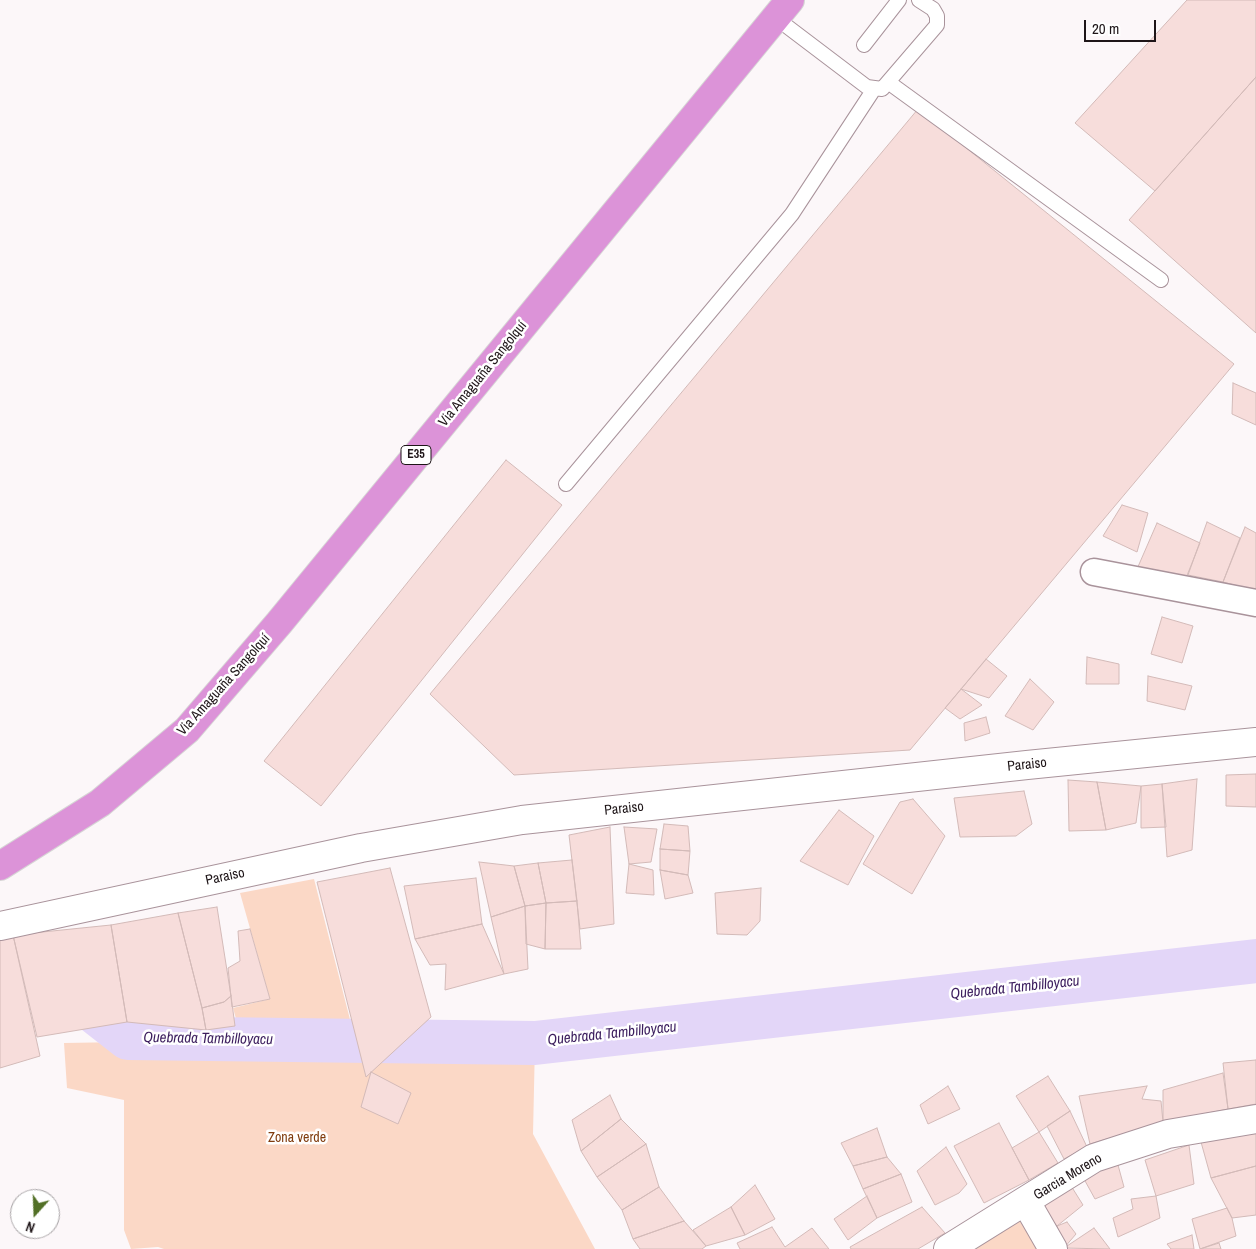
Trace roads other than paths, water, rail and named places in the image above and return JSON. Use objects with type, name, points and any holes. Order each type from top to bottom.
[{"type":"highway","name":"Via Amaguaña Sangolquí","points":[[0,866],[100,803],[187,730],[279,623],[783,9]]},
{"type":"street","points":[[1094,572],[1256,603]]},
{"type":"street","name":"Paraiso","points":[[0,926],[352,850],[522,820],[1256,742]]},
{"type":"street","name":"Garcia Moreno","points":[[948,1249],[1094,1158],[1168,1134],[1256,1119]]},
{"type":"street","points":[[1026,1202],[1053,1249]]},
{"type":"lane","points":[[864,45],[899,0]]},
{"type":"lane","points":[[783,9],[867,87],[874,90],[882,89],[937,25],[937,16],[933,9],[919,0]]},
{"type":"lane","points":[[888,82],[1161,280]]},
{"type":"lane","points":[[566,484],[792,214],[874,90]]},
{"type":"waterway","name":"Quebrada Tambilloyacu","points":[[64,988],[128,1038],[535,1043],[1256,961]]},
{"type":"park label","name":"Zona verde","points":[[297,1138]]}]
